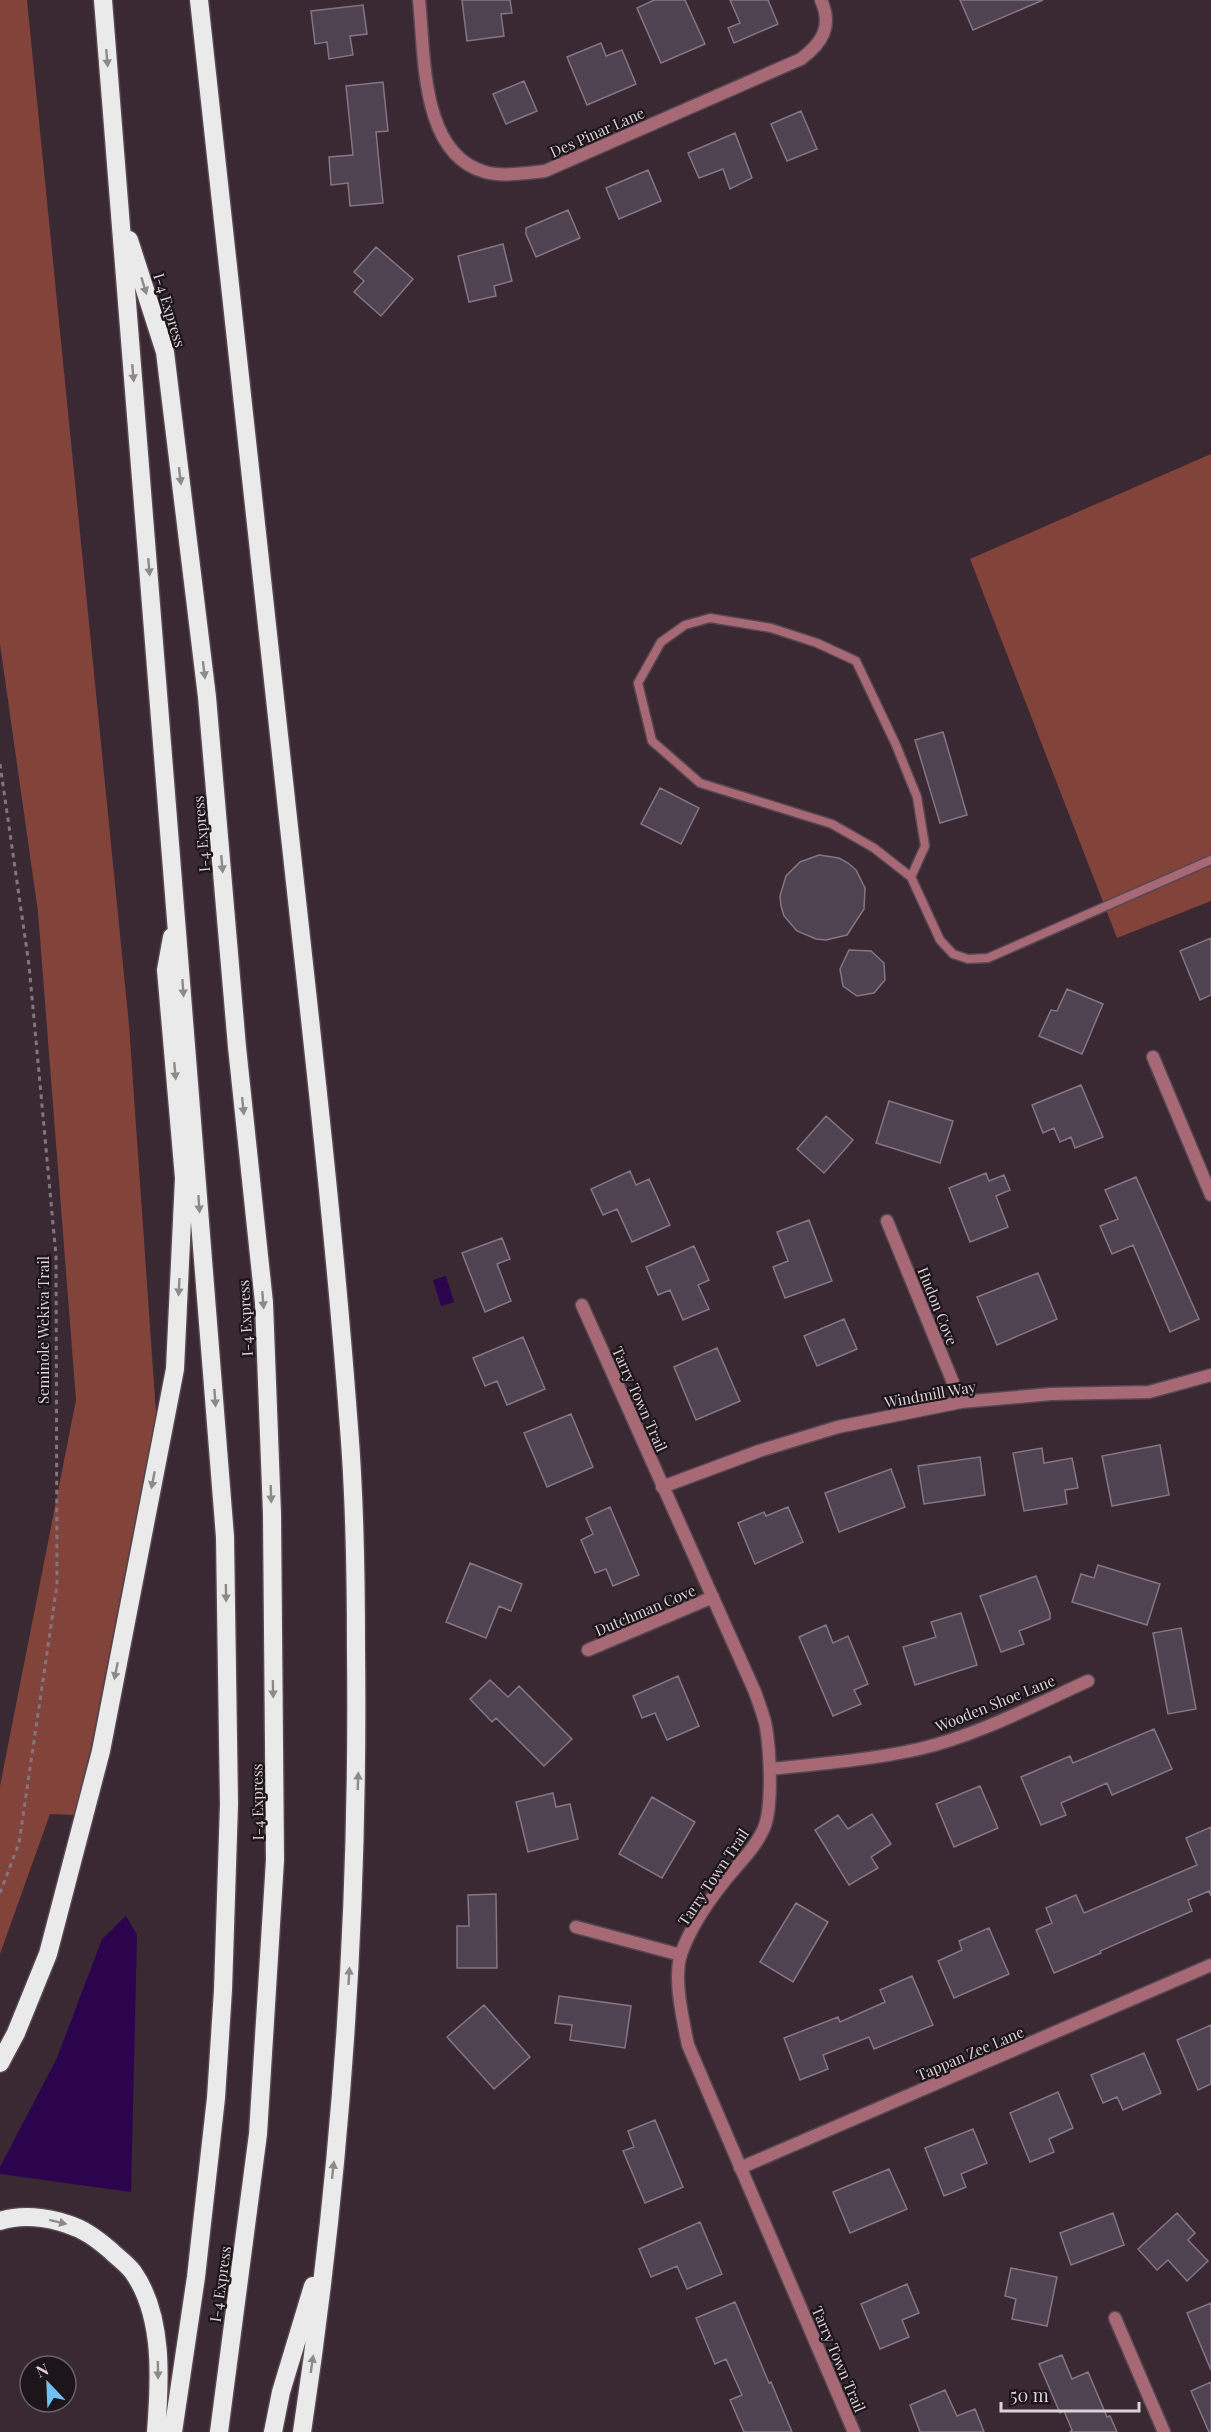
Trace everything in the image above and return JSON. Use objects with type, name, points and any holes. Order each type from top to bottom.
[{"type":"highway","points":[[103,0],[225,1537],[229,1804],[223,1989],[216,2098],[196,2277],[173,2432]]},
{"type":"highway","points":[[199,0],[226,233],[320,1120],[350,1432],[356,1591],[358,1776],[346,2026],[314,2350],[302,2432]]},
{"type":"highway","name":"I-4 Express","points":[[120,210],[165,352],[207,697],[237,1047],[264,1303],[272,1514],[275,1860],[258,2134],[219,2432]]},
{"type":"highway","points":[[0,2063],[16,2033],[48,1954],[101,1751],[175,1369],[184,1178],[166,970],[176,909]]},
{"type":"highway","points":[[0,2221],[31,2218],[54,2220],[76,2227],[97,2239],[133,2272],[152,2316],[158,2346],[156,2432]]},
{"type":"highway","points":[[273,2432],[281,2392],[325,2245]]},
{"type":"street","name":"Des Pinar Lane","points":[[419,0],[430,110],[442,138],[459,160],[485,172],[505,174],[545,171],[801,59],[815,48],[824,36],[825,20],[821,0]]},
{"type":"street","points":[[1153,1057],[1211,1194]]},
{"type":"street","name":"Hudon Cove","points":[[887,1221],[961,1402]]},
{"type":"street","name":"Tarry Town Trail","points":[[582,1305],[755,1692],[766,1726],[770,1769],[765,1827],[747,1856],[723,1883],[698,1921],[681,1955],[679,1982],[682,2016],[688,2045],[854,2432]]},
{"type":"street","name":"Windmill Way","points":[[662,1487],[759,1451],[838,1427],[961,1402],[1051,1394],[1149,1392],[1211,1375]]},
{"type":"street","name":"Dutchman Cove","points":[[588,1650],[713,1598]]},
{"type":"street","name":"Wooden Shoe Lane","points":[[770,1769],[849,1761],[920,1749],[981,1728],[1088,1681]]},
{"type":"street","points":[[576,1928],[681,1955]]},
{"type":"street","name":"Tappan Zee Lane","points":[[740,2168],[1211,1965]]},
{"type":"street","points":[[1115,2318],[1164,2432]]},
{"type":"lane","points":[[911,877],[925,846],[916,797],[896,745],[856,661],[818,643],[771,628],[710,618],[685,625],[661,642],[638,683],[652,741],[700,783],[832,824],[874,848],[911,877],[940,940],[953,954],[968,959],[988,958],[1211,860]]},
{"type":"path","name":"Seminole Wekiva Trail","points":[[0,764],[29,965],[56,1256],[57,1585],[19,1843],[0,1893]]},
{"type":"shaded area","points":[[0,0],[27,0],[129,1025],[156,1413],[91,1747],[74,1815],[50,1814],[0,1954],[0,1786],[76,1400],[38,912],[0,644]]},
{"type":"shaded area","points":[[1211,454],[1211,901],[1117,938],[970,559]]},
{"type":"shaded area","points":[[446,1276],[454,1302],[441,1306],[433,1280]]},
{"type":"shaded area","points":[[126,1916],[137,1935],[131,2192],[0,2174],[0,2167],[57,2058],[102,1939]]},
{"type":"building","points":[[462,0],[510,0],[512,13],[501,14],[504,36],[467,41]]},
{"type":"building","points":[[654,0],[685,0],[705,44],[661,63],[637,8]]},
{"type":"building","points":[[730,0],[768,0],[778,24],[734,43],[728,28],[740,23]]},
{"type":"building","points":[[960,0],[1043,0],[973,30]]},
{"type":"building","points":[[363,5],[367,34],[350,36],[353,55],[329,59],[327,42],[315,44],[311,11]]},
{"type":"building","points":[[601,43],[606,56],[622,50],[636,84],[587,105],[567,57]]},
{"type":"building","points":[[524,81],[537,111],[506,124],[493,94]]},
{"type":"building","points":[[383,82],[388,131],[376,132],[383,203],[350,206],[348,183],[331,185],[329,157],[353,155],[346,86]]},
{"type":"building","points":[[801,111],[817,149],[787,161],[771,124]]},
{"type":"building","points":[[735,133],[752,178],[730,189],[723,169],[699,178],[688,153]]},
{"type":"building","points":[[648,170],[661,201],[619,219],[606,188]]},
{"type":"building","points":[[568,210],[580,238],[536,257],[526,234],[526,228]]},
{"type":"building","points":[[503,244],[512,281],[494,286],[496,296],[469,302],[458,256]]},
{"type":"building","points":[[376,247],[413,279],[381,316],[354,292],[364,281],[354,272]]},
{"type":"building","points":[[943,732],[967,815],[940,823],[915,740]]},
{"type":"building","points":[[660,788],[699,808],[681,844],[641,824]]},
{"type":"building","points":[[819,855],[839,858],[848,863],[856,870],[865,888],[864,909],[847,935],[826,940],[816,939],[797,931],[784,916],[780,896],[786,876],[800,862]]},
{"type":"building","points":[[1211,938],[1211,995],[1200,1000],[1180,951]]},
{"type":"building","points":[[849,950],[871,951],[884,963],[885,980],[874,993],[857,996],[843,986],[840,969]]},
{"type":"building","points":[[1067,989],[1103,1004],[1082,1054],[1039,1036],[1051,1010],[1057,1011]]},
{"type":"building","points":[[1081,1085],[1103,1137],[1075,1148],[1071,1137],[1060,1142],[1054,1128],[1043,1133],[1032,1105]]},
{"type":"building","points":[[889,1101],[953,1121],[940,1163],[876,1143]]},
{"type":"building","points":[[826,1116],[853,1140],[824,1173],[797,1149]]},
{"type":"building","points":[[630,1171],[636,1185],[649,1179],[670,1225],[632,1242],[617,1209],[603,1215],[591,1189]]},
{"type":"building","points":[[986,1173],[989,1181],[1004,1175],[1010,1190],[996,1196],[1008,1227],[970,1242],[949,1188]]},
{"type":"building","points":[[1136,1177],[1199,1319],[1170,1332],[1133,1245],[1112,1254],[1100,1226],[1118,1219],[1105,1190]]},
{"type":"building","points":[[809,1220],[832,1281],[785,1298],[773,1267],[788,1261],[777,1232]]},
{"type":"building","points":[[502,1238],[510,1259],[497,1264],[511,1301],[485,1312],[462,1253]]},
{"type":"building","points":[[694,1246],[709,1280],[698,1285],[709,1309],[683,1320],[670,1290],[658,1295],[646,1267]]},
{"type":"building","points":[[1038,1273],[1057,1319],[997,1345],[977,1297]]},
{"type":"building","points":[[844,1319],[857,1349],[817,1366],[804,1336]]},
{"type":"building","points":[[523,1337],[545,1389],[507,1405],[497,1381],[485,1386],[473,1358]]},
{"type":"building","points":[[717,1348],[740,1401],[696,1420],[674,1367]]},
{"type":"building","points":[[571,1414],[593,1467],[547,1487],[524,1433]]},
{"type":"building","points":[[1160,1445],[1169,1495],[1112,1506],[1102,1456]]},
{"type":"building","points":[[1042,1448],[1044,1463],[1072,1458],[1078,1488],[1065,1490],[1067,1504],[1024,1511],[1013,1453]]},
{"type":"building","points":[[980,1457],[985,1495],[924,1504],[918,1466]]},
{"type":"building","points":[[891,1469],[905,1507],[839,1532],[825,1493]]},
{"type":"building","points":[[610,1507],[639,1575],[613,1586],[606,1569],[595,1573],[581,1540],[593,1534],[586,1518]]},
{"type":"building","points":[[788,1507],[803,1542],[755,1564],[738,1523],[764,1512],[766,1516]]},
{"type":"building","points":[[470,1563],[522,1584],[511,1611],[499,1606],[486,1638],[446,1622]]},
{"type":"building","points":[[1098,1565],[1160,1584],[1147,1625],[1072,1602],[1081,1574],[1094,1578]]},
{"type":"building","points":[[1036,1576],[1050,1613],[1050,1619],[1019,1631],[1024,1644],[1001,1652],[980,1596]]},
{"type":"building","points":[[961,1613],[977,1665],[915,1685],[903,1647],[936,1637],[931,1622]]},
{"type":"building","points":[[826,1625],[833,1643],[848,1636],[868,1684],[854,1690],[861,1704],[833,1716],[799,1637]]},
{"type":"building","points":[[1181,1628],[1196,1709],[1168,1714],[1153,1633]]},
{"type":"building","points":[[678,1676],[699,1726],[667,1740],[655,1713],[642,1718],[633,1696]]},
{"type":"building","points":[[490,1680],[508,1697],[519,1686],[572,1739],[544,1766],[496,1718],[492,1722],[470,1699]]},
{"type":"building","points":[[1154,1729],[1172,1769],[1112,1795],[1107,1783],[1061,1803],[1066,1815],[1041,1825],[1021,1777],[1070,1756],[1073,1763]]},
{"type":"building","points":[[980,1786],[998,1828],[954,1847],[936,1804]]},
{"type":"building","points":[[553,1793],[556,1807],[570,1804],[578,1839],[528,1852],[516,1802]]},
{"type":"building","points":[[652,1797],[695,1822],[662,1878],[619,1854]]},
{"type":"building","points":[[872,1814],[891,1844],[871,1857],[878,1868],[849,1885],[815,1830],[838,1815],[848,1829]]},
{"type":"building","points":[[1211,1827],[1211,1896],[1209,1891],[1188,1900],[1192,1911],[1054,1973],[1036,1930],[1052,1923],[1046,1908],[1076,1895],[1084,1913],[1197,1865],[1186,1838]]},
{"type":"building","points":[[496,1894],[497,1968],[457,1968],[457,1926],[469,1926],[468,1895]]},
{"type":"building","points":[[796,1903],[828,1922],[793,1982],[760,1962]]},
{"type":"building","points":[[989,1928],[1009,1974],[954,1998],[938,1961],[962,1950],[959,1941]]},
{"type":"building","points":[[912,1976],[933,2025],[874,2049],[869,2037],[823,2055],[828,2069],[800,2080],[784,2038],[838,2017],[840,2022],[885,2002],[880,1990]]},
{"type":"building","points":[[559,1996],[631,2006],[625,2048],[570,2040],[572,2025],[555,2023]]},
{"type":"building","points":[[484,2005],[530,2057],[494,2089],[447,2037]]},
{"type":"building","points":[[1211,2025],[1211,2084],[1198,2090],[1177,2040]]},
{"type":"building","points":[[1144,2053],[1161,2093],[1123,2110],[1117,2097],[1103,2103],[1091,2075]]},
{"type":"building","points":[[1058,2092],[1073,2128],[1049,2139],[1054,2152],[1030,2162],[1010,2113]]},
{"type":"building","points":[[655,2120],[683,2187],[645,2203],[623,2151],[634,2147],[628,2131]]},
{"type":"building","points":[[973,2129],[987,2163],[961,2174],[966,2187],[944,2196],[925,2148]]},
{"type":"building","points":[[889,2169],[907,2209],[850,2233],[833,2192]]},
{"type":"building","points":[[1113,2213],[1124,2245],[1071,2265],[1060,2233]]},
{"type":"building","points":[[1177,2213],[1195,2233],[1188,2240],[1208,2261],[1187,2281],[1168,2260],[1157,2270],[1138,2249]]},
{"type":"building","points":[[700,2222],[722,2274],[687,2289],[677,2266],[651,2277],[639,2249]]},
{"type":"building","points":[[1011,2268],[1057,2277],[1047,2326],[1012,2319],[1016,2299],[1005,2296]]},
{"type":"building","points":[[907,2284],[919,2313],[902,2320],[909,2337],[880,2349],[861,2304]]},
{"type":"building","points":[[735,2302],[792,2432],[744,2432],[730,2400],[742,2395],[726,2359],[715,2364],[696,2318]]},
{"type":"building","points":[[1211,2303],[1211,2370],[1187,2313]]},
{"type":"building","points":[[1062,2355],[1072,2379],[1088,2372],[1107,2417],[1110,2416],[1117,2432],[1070,2432],[1072,2430],[1064,2411],[1060,2413],[1039,2364]]},
{"type":"building","points":[[1211,2382],[1211,2432],[1209,2432],[1191,2391]]},
{"type":"building","points":[[945,2390],[957,2416],[975,2409],[984,2432],[920,2432],[910,2405]]}]
